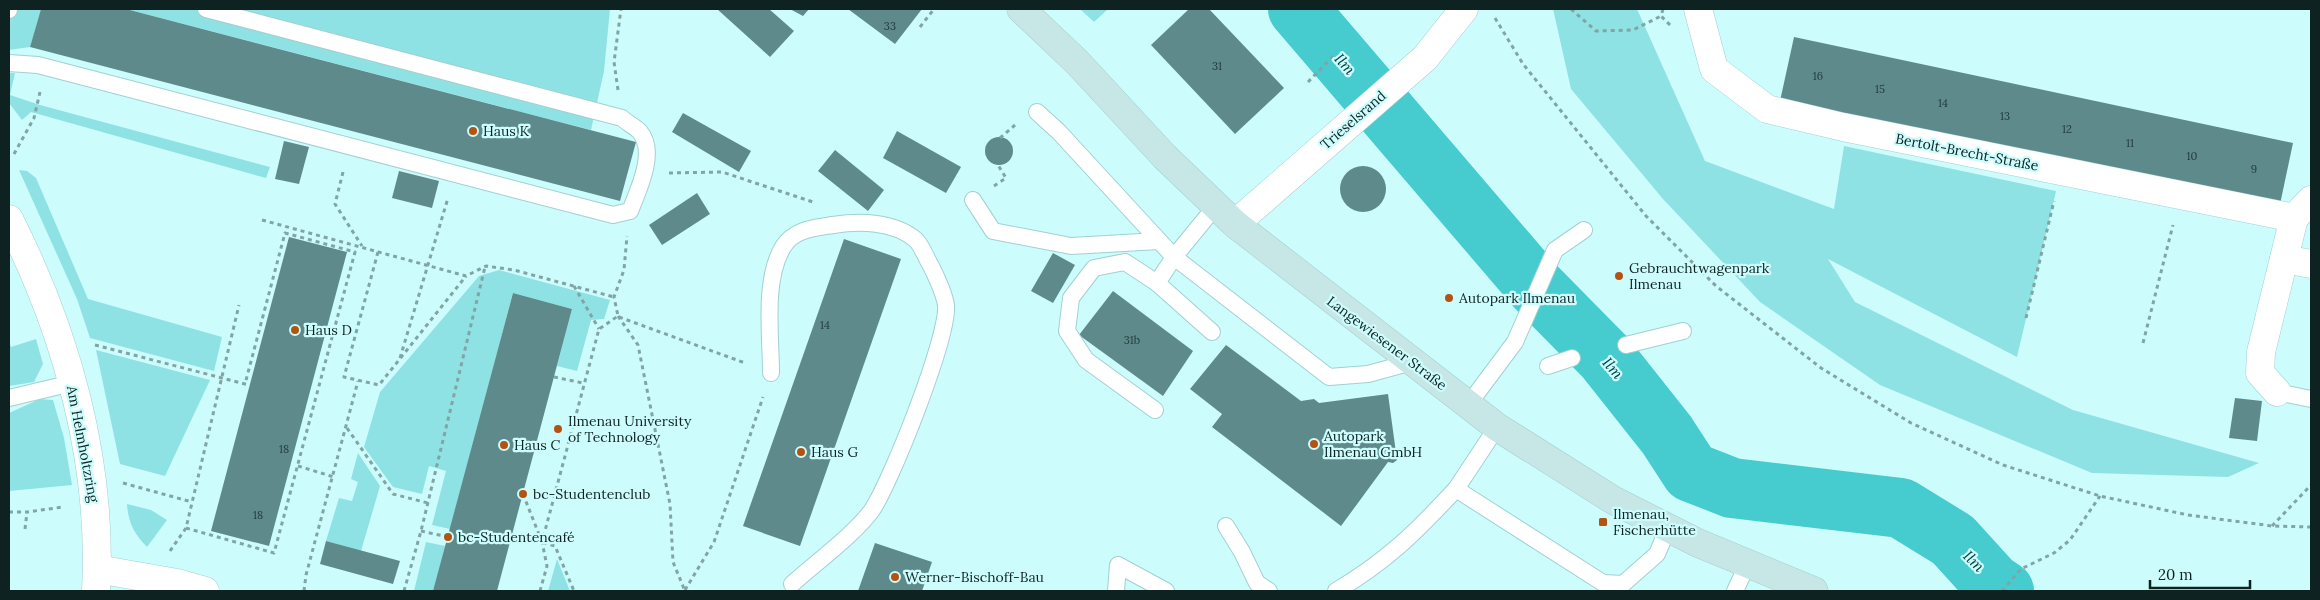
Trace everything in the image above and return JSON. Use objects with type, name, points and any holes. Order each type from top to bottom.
[{"type":"main road","name":"Langewiesener Straße","points":[[1021,9],[1077,62],[1165,157],[1225,215],[1497,427],[1613,500],[1668,528],[1814,591]]},
{"type":"street","name":"Trieselsrand","points":[[1225,215],[1358,116],[1424,58],[1464,9]]},
{"type":"street","name":"Bertolt-Brecht-Straße","points":[[1698,9],[1714,70],[1767,109],[1843,128],[2180,195],[2303,209],[2284,258],[2261,352],[2260,373],[2277,392]]},
{"type":"street","name":"Am Helmholtzring","points":[[9,219],[16,250],[56,328],[78,404],[96,503],[96,580]]},
{"type":"street","points":[[2284,258],[2311,264]]},
{"type":"street","points":[[96,580],[176,583],[205,591]]},
{"type":"lane","points":[[9,63],[46,67],[613,215],[630,211],[644,174],[647,155],[641,133],[622,118],[206,9]]},
{"type":"lane","points":[[1037,112],[1059,132],[1174,257],[1329,377],[1368,374],[1412,362]]},
{"type":"lane","points":[[973,200],[993,231],[1071,246],[1159,241]]},
{"type":"lane","points":[[1157,283],[1174,257],[1225,215]]},
{"type":"lane","points":[[771,373],[772,278],[778,257],[784,245],[794,234],[807,229],[844,224],[879,224],[899,229],[917,241],[934,272],[946,305],[938,346],[918,405],[888,481],[871,511],[792,584]]},
{"type":"lane","points":[[1468,405],[1515,342],[1555,250],[1584,230]]},
{"type":"lane","points":[[1156,410],[1086,360],[1067,331],[1071,298],[1094,268],[1126,262],[1157,283],[1212,332]]},
{"type":"lane","points":[[1626,345],[1683,331]]},
{"type":"lane","points":[[1548,366],[1572,358]]},
{"type":"lane","points":[[9,398],[72,383]]},
{"type":"lane","points":[[2277,392],[2311,399]]},
{"type":"lane","points":[[1336,591],[1369,572],[1407,541],[1456,489],[1497,427]]},
{"type":"lane","points":[[1456,489],[1603,583],[1623,584],[1657,554],[1668,528]]},
{"type":"lane","points":[[1226,526],[1242,552],[1257,583],[1269,591]]},
{"type":"lane","points":[[1735,591],[1748,563]]},
{"type":"lane","points":[[1116,591],[1118,565],[1166,591]]},
{"type":"path","points":[[621,9],[614,62],[622,118]]},
{"type":"path","points":[[920,27],[934,9]]},
{"type":"path","points":[[1570,9],[1596,31],[1633,30],[1661,16]]},
{"type":"path","points":[[1491,12],[1523,64],[1646,216],[1716,286],[1821,368],[1911,424],[2003,465],[2100,496],[2188,515],[2272,526],[2311,527]]},
{"type":"path","points":[[1308,82],[1336,53]]},
{"type":"path","points":[[14,154],[34,118],[46,67]]},
{"type":"path","points":[[350,146],[335,204],[363,247]]},
{"type":"path","points":[[2026,318],[2062,171]]},
{"type":"path","points":[[697,172],[722,172],[759,184]]},
{"type":"path","points":[[2143,343],[2180,195]]},
{"type":"path","points":[[399,361],[447,202]]},
{"type":"path","points":[[618,316],[771,373],[714,542],[685,591],[673,562],[670,504],[638,345],[618,316],[614,297],[624,270],[630,211]]},
{"type":"path","points":[[262,220],[466,276]]},
{"type":"path","points":[[88,343],[247,384],[285,233],[355,252],[274,553],[186,528]]},
{"type":"path","points":[[378,252],[344,377],[358,381],[379,385],[466,276],[486,266],[514,270],[614,297]]},
{"type":"path","points":[[404,591],[428,504],[486,266]]},
{"type":"path","points":[[574,286],[599,329]]},
{"type":"path","points":[[180,540],[186,528],[240,305]]},
{"type":"path","points":[[542,542],[599,329],[618,316]]},
{"type":"path","points":[[554,377],[583,384]]},
{"type":"path","points":[[304,591],[306,575],[334,477],[358,381]]},
{"type":"path","points":[[347,427],[393,494],[428,504]]},
{"type":"path","points":[[298,466],[334,477]]},
{"type":"path","points":[[118,482],[192,502]]},
{"type":"path","points":[[2272,526],[2311,485]]},
{"type":"path","points":[[523,494],[542,542],[547,566],[540,591]]},
{"type":"path","points":[[2002,591],[2021,569],[2054,553],[2070,540],[2100,496]]},
{"type":"path","points":[[9,512],[27,512],[96,503]]},
{"type":"path","points":[[25,529],[27,512]]},
{"type":"path","points":[[421,531],[448,537]]},
{"type":"path","points":[[512,534],[555,546],[574,591]]},
{"type":"shaded area","points":[[9,9],[41,9],[30,47],[9,50]]},
{"type":"shaded area","points":[[126,9],[610,9],[604,71],[591,130]]},
{"type":"shaded area","points":[[1080,9],[1108,9],[1094,22]]},
{"type":"shaded area","points":[[1553,9],[1637,9],[1705,161],[1834,209],[1844,146],[2056,191],[2017,357],[1828,259],[1855,302],[2073,410],[2259,463],[2228,477],[2092,473],[1880,385],[1760,302],[1663,199],[1571,89]]},
{"type":"shaded area","points":[[9,73],[15,73],[10,95],[40,105],[270,167],[266,178],[31,112],[22,120],[9,103]]},
{"type":"shaded area","points":[[19,170],[27,171],[36,178],[88,299],[222,337],[214,371],[90,338],[77,299]]},
{"type":"shaded area","points":[[499,270],[610,300],[604,319],[591,320],[577,371],[557,366],[572,309],[513,293],[450,529],[432,525],[446,471],[429,466],[422,494],[393,487],[364,447],[380,392],[479,276]]},
{"type":"shaded area","points":[[36,339],[43,364],[34,382],[9,386],[9,342],[11,347]]},
{"type":"shaded area","points":[[96,350],[210,380],[165,476],[120,464]]},
{"type":"shaded area","points":[[40,399],[53,400],[64,438],[72,485],[9,491],[9,413]]},
{"type":"shaded area","points":[[358,453],[380,486],[361,551],[326,541],[339,498],[352,501],[358,482],[351,479]]},
{"type":"shaded area","points":[[127,504],[151,510],[167,520],[147,547],[133,527]]},
{"type":"shaded area","points":[[426,542],[445,546],[434,591],[414,591]]},
{"type":"shaded area","points":[[557,559],[570,591],[548,591]]},
{"type":"building","points":[[41,9],[126,9],[636,142],[620,201],[30,47]]},
{"type":"building","points":[[717,9],[769,9],[794,31],[770,57]]},
{"type":"building","points":[[790,9],[809,9],[803,16]]},
{"type":"building","points":[[848,9],[922,9],[895,44]]},
{"type":"building","points":[[1189,9],[1209,9],[1284,88],[1235,134],[1151,45]]},
{"type":"building","points":[[1794,37],[2293,143],[2279,209],[1780,101]]},
{"type":"building","points":[[683,113],[751,151],[739,172],[672,132]]},
{"type":"building","points":[[897,131],[961,167],[946,193],[883,158]]},
{"type":"building","points":[[999,137],[1009,141],[1013,151],[1009,161],[999,165],[989,161],[985,151],[989,141]]},
{"type":"building","points":[[284,141],[309,147],[299,184],[275,179]]},
{"type":"building","points":[[835,150],[884,190],[868,211],[818,171]]},
{"type":"building","points":[[1368,166],[1380,172],[1385,180],[1385,198],[1380,206],[1372,211],[1358,212],[1346,206],[1341,198],[1340,184],[1346,172],[1354,167]]},
{"type":"building","points":[[399,171],[439,181],[432,208],[392,198]]},
{"type":"building","points":[[697,193],[710,214],[662,245],[649,225]]},
{"type":"building","name":"Haus D","points":[[289,237],[347,252],[269,546],[211,531]]},
{"type":"building","name":"Haus G","points":[[844,239],[901,259],[800,546],[743,526]]},
{"type":"building","points":[[1053,253],[1075,265],[1053,303],[1031,291]]},
{"type":"building","points":[[1113,291],[1193,351],[1163,396],[1079,335]]},
{"type":"building","name":"Haus C","points":[[513,293],[572,309],[497,591],[433,591]]},
{"type":"building","name":"Autopark Ilmenau GmbH","points":[[1226,345],[1301,401],[1314,399],[1319,403],[1388,394],[1397,460],[1393,463],[1388,462],[1341,526],[1212,427],[1222,414],[1190,389]]},
{"type":"building","points":[[2235,398],[2262,401],[2257,441],[2229,438]]},
{"type":"building","points":[[326,541],[400,561],[393,584],[320,564]]},
{"type":"building","name":"Werner-Bischoff-Bau","points":[[875,543],[932,562],[922,591],[858,591]]},
{"type":"waterway","name":"Ilm","points":[[1298,9],[1536,287],[1606,358],[1667,435],[1691,472],[1732,488],[1901,508],[1953,540],[1992,583],[2004,591]]},
{"type":"place","name":"Haus K","points":[[473,131]]},
{"type":"place","name":"Gebrauchtwagenpark Ilmenau","points":[[1619,276]]},
{"type":"place","name":"Autopark Ilmenau","points":[[1449,298]]},
{"type":"place","name":"Haus D","points":[[295,330]]},
{"type":"place","name":"Ilmenau University of Technology","points":[[558,429]]},
{"type":"place","name":"Autopark Ilmenau GmbH","points":[[1314,444]]},
{"type":"place","name":"Haus C","points":[[504,445]]},
{"type":"place","name":"Haus G","points":[[801,452]]},
{"type":"place","name":"bc-Studentenclub","points":[[523,494]]},
{"type":"place","name":"Ilmenau, Fischerhütte","points":[[1603,522]]},
{"type":"place","name":"bc-Studentencafé","points":[[448,537]]},
{"type":"place","name":"Werner-Bischoff-Bau","points":[[895,577]]}]
